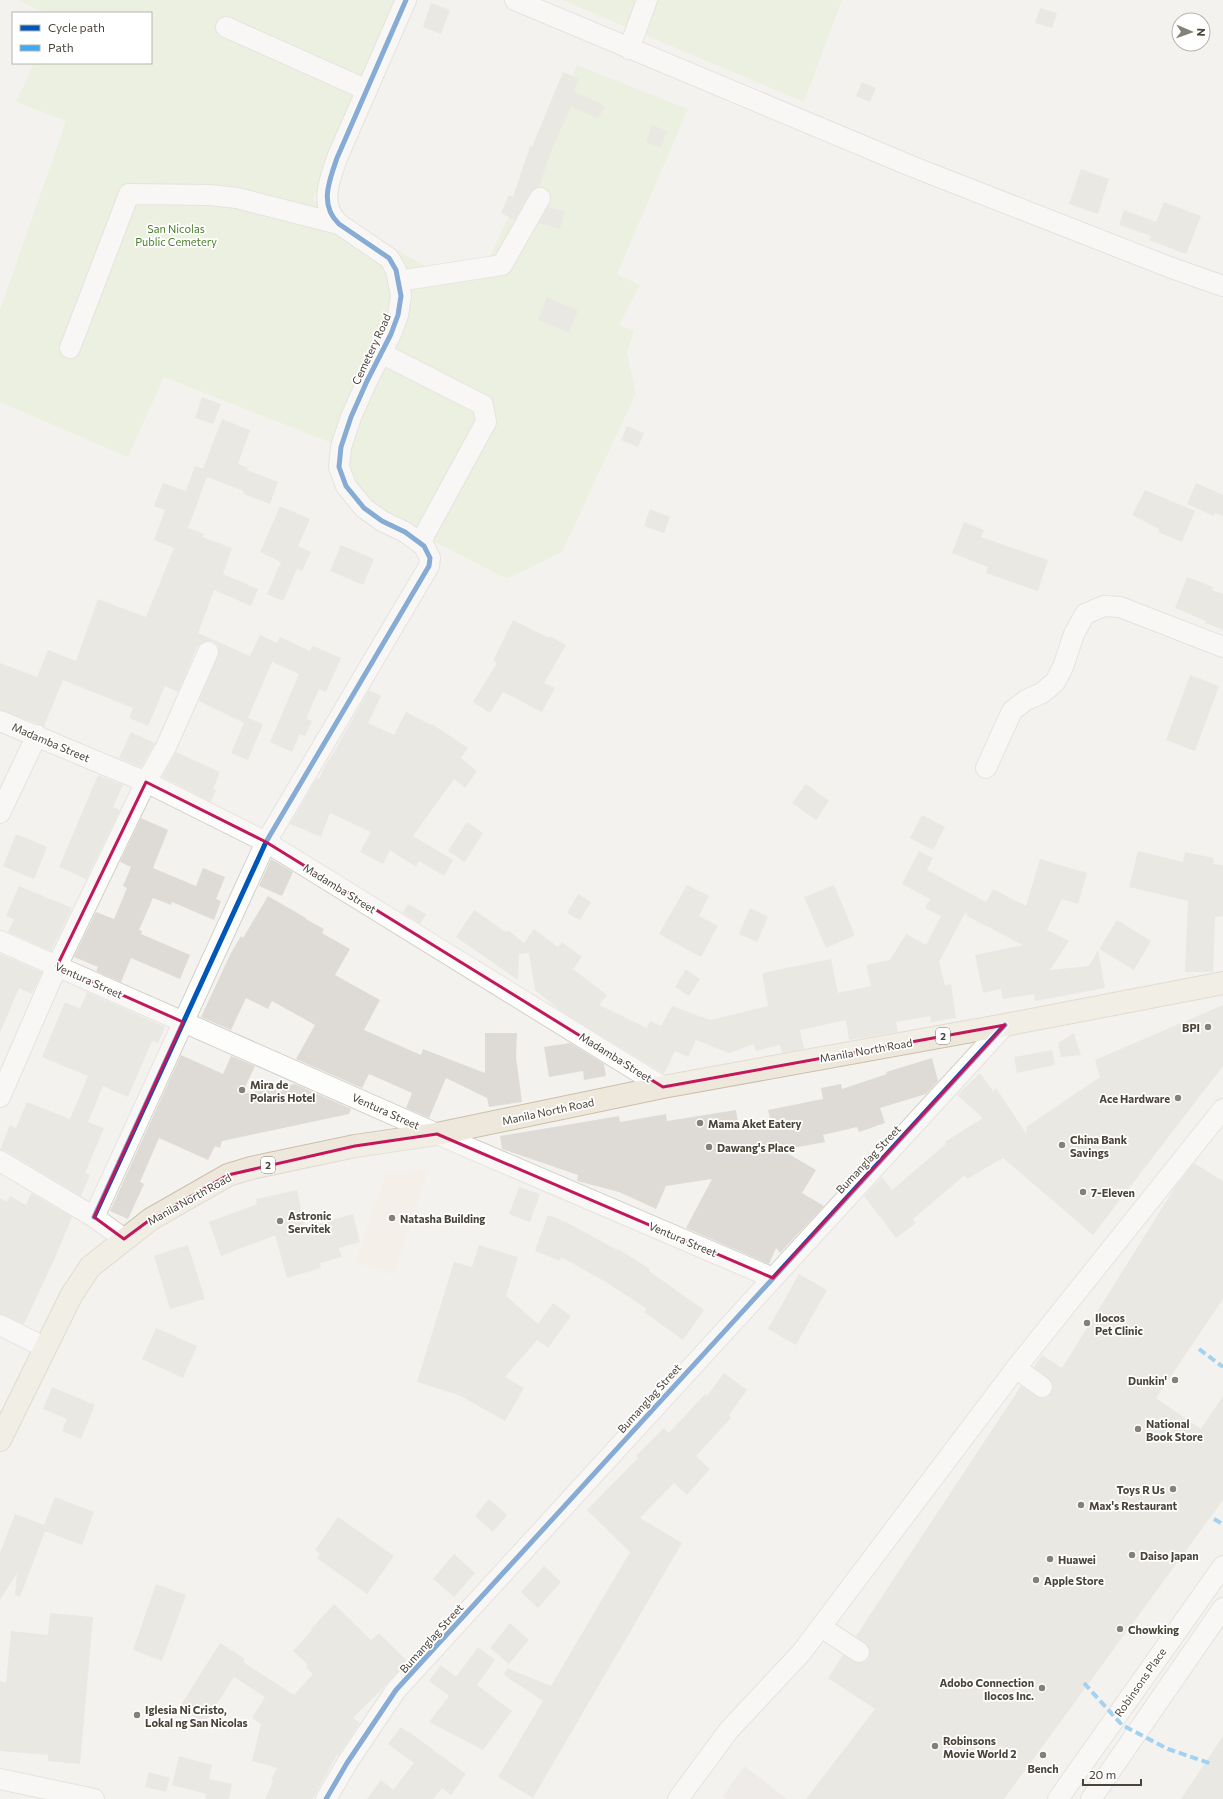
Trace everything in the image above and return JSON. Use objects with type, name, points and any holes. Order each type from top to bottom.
[{"type":"highway","name":"Manila North Road","points":[[0,1440],[71,1296],[90,1267],[151,1219],[228,1176],[251,1168],[354,1146],[437,1134],[663,1087],[1005,1025],[1223,983]]},
{"type":"street","name":"Cemetery Road","points":[[266,842],[429,566],[430,558],[428,552],[420,543],[405,532],[382,521],[364,508],[346,486],[339,467],[341,447],[351,416],[391,334],[398,315],[401,296],[396,270],[389,258],[340,224],[333,218],[328,208],[329,179],[406,0]]},
{"type":"street","points":[[515,0],[911,166],[1162,264],[1223,286]]},
{"type":"street","points":[[629,49],[647,0]]},
{"type":"street","points":[[226,27],[367,90]]},
{"type":"street","points":[[70,348],[129,194],[210,195],[237,198],[340,224]]},
{"type":"street","points":[[398,281],[502,265],[540,198]]},
{"type":"street","points":[[381,353],[482,405],[486,422],[420,543]]},
{"type":"street","points":[[986,768],[1012,711],[1026,700],[1042,693],[1055,682],[1063,667],[1074,634],[1085,614],[1104,606],[1120,607],[1223,647]]},
{"type":"street","points":[[0,1097],[57,966],[146,782],[166,747],[208,652]]},
{"type":"street","name":"Madamba Street","points":[[0,721],[37,735],[146,782],[266,842],[663,1087]]},
{"type":"street","points":[[0,813],[37,735]]},
{"type":"street","points":[[94,1217],[266,842]]},
{"type":"street","name":"Ventura Street","points":[[0,941],[437,1134],[773,1278]]},
{"type":"street","name":"Bumanglag Street","points":[[326,1799],[347,1763],[396,1690],[1005,1025]]},
{"type":"street","points":[[678,1799],[730,1730],[801,1653],[1016,1368],[1223,1109]]},
{"type":"street","points":[[0,1161],[94,1217],[124,1239]]},
{"type":"street","points":[[0,1325],[46,1348]]},
{"type":"street","points":[[1016,1368],[1042,1388]]},
{"type":"street","name":"Robinsons Place","points":[[1058,1799],[1223,1566]]},
{"type":"street","points":[[1091,1799],[1223,1608]]},
{"type":"street","points":[[1168,1687],[1180,1682],[1223,1622]]},
{"type":"street","points":[[821,1627],[859,1652]]},
{"type":"street","points":[[0,1779],[94,1799]]},
{"type":"highlighted area","points":[[146,782],[266,842],[663,1087],[1005,1025],[773,1278],[437,1134],[355,1146],[228,1175],[151,1219],[124,1239],[94,1217],[183,1022],[57,966]]},
{"type":"shaded area","name":"Natasha Building","points":[[429,1169],[393,1275],[355,1262],[386,1174]]},
{"type":"shaded area","points":[[744,1766],[787,1799],[726,1799],[723,1797]]},
{"type":"green space","name":"San Nicolas Public Cemetery","points":[[18,0],[394,0],[313,200],[430,269],[487,263],[577,65],[688,109],[617,274],[640,285],[619,325],[634,331],[627,353],[636,393],[562,552],[507,579],[365,506],[337,445],[164,377],[128,457],[0,402],[0,310],[66,121],[16,102],[34,64],[152,64],[152,12],[42,12]]},
{"type":"green space","points":[[562,0],[842,0],[804,102]]},
{"type":"building","points":[[431,3],[450,10],[441,34],[423,27]]},
{"type":"building","points":[[1040,8],[1057,13],[1052,28],[1035,23]]},
{"type":"building","points":[[563,72],[579,79],[574,91],[605,106],[598,119],[571,106],[550,154],[539,187],[530,192],[514,220],[501,213],[509,195],[513,197],[530,146],[532,147]]},
{"type":"building","points":[[862,82],[876,88],[870,102],[856,96]]},
{"type":"building","points":[[652,125],[667,131],[661,148],[646,142]]},
{"type":"building","points":[[1081,169],[1109,179],[1098,214],[1069,204]]},
{"type":"building","points":[[1164,202],[1201,216],[1186,254],[1149,240],[1151,236],[1119,225],[1124,210],[1156,222]]},
{"type":"building","points":[[548,207],[565,212],[560,229],[539,223]]},
{"type":"building","points":[[547,297],[578,311],[569,333],[538,320]]},
{"type":"building","points":[[202,397],[221,404],[213,424],[195,418]]},
{"type":"building","points":[[222,419],[250,430],[238,464],[248,468],[247,470],[278,482],[270,504],[243,494],[244,491],[207,477],[188,528],[204,534],[202,537],[232,548],[223,574],[258,589],[251,606],[214,590],[198,633],[250,656],[260,635],[277,643],[280,637],[310,651],[313,646],[341,658],[326,692],[319,689],[306,719],[312,721],[305,736],[300,734],[292,752],[270,742],[299,674],[272,662],[248,718],[263,724],[248,760],[231,753],[244,723],[199,701],[219,651],[217,645],[212,641],[202,643],[197,647],[178,692],[165,686],[148,726],[129,718],[133,708],[63,680],[44,726],[0,710],[0,663],[37,677],[48,650],[76,661],[98,599],[146,617],[174,548],[154,540],[165,510],[154,506],[163,483],[186,491],[195,466],[203,469]]},
{"type":"building","points":[[627,426],[644,433],[638,447],[621,440]]},
{"type":"building","points":[[1196,483],[1223,495],[1223,516],[1215,513],[1214,516],[1187,504]]},
{"type":"building","points":[[1145,490],[1195,511],[1182,542],[1158,532],[1159,529],[1132,515]]},
{"type":"building","points":[[280,506],[310,519],[298,546],[311,552],[302,571],[297,569],[283,601],[267,594],[281,562],[260,552]]},
{"type":"building","points":[[650,509],[670,517],[664,533],[644,526]]},
{"type":"building","points":[[964,522],[984,530],[981,537],[1048,560],[1038,591],[986,573],[988,567],[952,553]]},
{"type":"building","points":[[341,545],[374,559],[363,585],[330,571]]},
{"type":"building","points":[[1187,577],[1213,587],[1212,590],[1223,594],[1223,630],[1175,608]]},
{"type":"building","points":[[513,620],[549,638],[550,636],[566,645],[544,683],[555,688],[542,712],[503,692],[490,713],[473,702],[497,663],[493,661]]},
{"type":"building","points":[[1190,675],[1219,686],[1195,751],[1166,740]]},
{"type":"building","points":[[369,690],[381,696],[368,723],[394,735],[406,712],[431,725],[432,724],[468,748],[461,758],[477,771],[465,788],[454,779],[413,836],[453,860],[444,876],[419,861],[416,867],[390,850],[383,864],[360,852],[371,832],[330,813],[321,837],[290,824],[317,778],[319,779],[327,762]]},
{"type":"building","points":[[131,732],[155,743],[141,767],[119,758]]},
{"type":"building","points":[[176,752],[220,772],[213,789],[216,790],[211,802],[162,777]]},
{"type":"building","points":[[98,775],[123,785],[113,807],[120,810],[86,879],[59,867]]},
{"type":"building","points":[[806,784],[829,801],[816,820],[792,803]]},
{"type":"building","points":[[922,815],[945,827],[933,850],[910,838]]},
{"type":"building","points":[[141,818],[168,830],[153,868],[196,886],[203,868],[225,877],[216,899],[221,901],[214,920],[172,902],[171,905],[153,898],[139,930],[142,931],[141,934],[190,955],[180,979],[131,958],[121,982],[96,971],[98,967],[74,957],[96,912],[114,919],[127,888],[123,886],[131,867],[120,862]]},
{"type":"building","points":[[467,822],[483,833],[465,862],[448,851]]},
{"type":"building","points":[[16,834],[47,847],[34,879],[3,866]]},
{"type":"building","points":[[919,851],[933,858],[927,870],[986,902],[993,889],[1026,906],[1040,859],[1087,873],[1078,904],[1062,899],[1047,930],[1069,941],[1050,970],[1089,966],[1098,950],[1105,988],[1035,1001],[1034,994],[1003,999],[1001,989],[983,993],[975,955],[1023,945],[967,916],[966,911],[939,962],[945,985],[951,984],[956,1018],[931,1022],[930,1016],[896,1022],[898,1032],[849,1040],[846,1020],[800,1030],[804,1049],[782,1053],[780,1045],[756,1051],[754,1044],[729,1053],[696,1040],[688,1057],[675,1051],[664,1074],[561,1011],[535,990],[529,953],[519,954],[518,980],[456,937],[474,910],[506,932],[508,930],[524,943],[534,929],[558,947],[562,942],[582,957],[573,969],[607,995],[599,1005],[647,1028],[650,1021],[661,1026],[672,1006],[710,1020],[768,1006],[762,973],[831,959],[838,993],[871,986],[866,965],[890,960],[906,934],[926,945],[941,916],[925,908],[930,899],[902,884]]},
{"type":"building","points":[[1138,851],[1183,862],[1185,852],[1214,858],[1213,864],[1223,865],[1223,916],[1215,917],[1213,972],[1185,972],[1188,901],[1129,887]]},
{"type":"building","points":[[271,859],[293,872],[282,896],[259,886]]},
{"type":"building","points":[[687,885],[709,896],[699,916],[718,926],[701,957],[659,934]]},
{"type":"building","points":[[834,885],[855,935],[826,948],[804,897]]},
{"type":"building","points":[[19,886],[72,908],[51,951],[8,932],[14,919],[6,916]]},
{"type":"building","points":[[578,894],[591,902],[580,920],[567,913]]},
{"type":"building","points":[[268,896],[324,929],[322,933],[350,949],[335,975],[380,1000],[364,1030],[421,1055],[423,1049],[485,1073],[485,1033],[517,1033],[516,1057],[522,1102],[489,1107],[487,1098],[446,1078],[429,1118],[406,1108],[412,1093],[369,1074],[362,1088],[296,1059],[315,1025],[272,1001],[268,1009],[246,998],[231,1030],[201,1017],[231,953],[241,936],[243,938]]},
{"type":"building","points":[[408,904],[426,914],[420,924],[403,913]]},
{"type":"building","points":[[750,908],[768,917],[757,942],[739,934]]},
{"type":"building","points":[[1117,920],[1151,941],[1134,970],[1099,949]]},
{"type":"building","points":[[0,954],[42,972],[32,994],[19,988],[0,1033]]},
{"type":"building","points":[[686,969],[700,979],[689,996],[675,987]]},
{"type":"building","points":[[87,992],[165,1027],[158,1043],[152,1041],[128,1097],[103,1086],[88,1122],[104,1128],[85,1173],[90,1175],[81,1196],[6,1151],[0,1150],[10,1125],[16,1128],[27,1102],[70,1119],[88,1076],[42,1057],[65,1002],[80,1009]]},
{"type":"building","points":[[1223,1005],[1223,1066],[1093,1235],[1003,1158],[967,1179],[965,1175],[913,1219],[916,1223],[896,1238],[864,1196],[882,1177],[892,1190],[946,1144],[945,1142],[983,1118],[957,1095],[980,1073],[993,1091],[996,1088],[1027,1135],[1026,1127],[1100,1077],[1095,1060]]},
{"type":"building","points":[[1074,1033],[1081,1055],[1061,1057],[1058,1043]]},
{"type":"building","points":[[570,1043],[604,1064],[606,1076],[584,1080],[583,1071],[549,1077],[544,1047]]},
{"type":"building","points":[[1052,1050],[1055,1065],[1017,1073],[1014,1057]]},
{"type":"building","points":[[181,1055],[223,1074],[231,1056],[255,1066],[242,1094],[295,1084],[351,1109],[349,1114],[222,1141],[220,1148],[215,1146],[208,1160],[159,1138],[140,1182],[144,1184],[128,1219],[110,1211]]},
{"type":"building","points":[[932,1058],[938,1081],[926,1094],[880,1108],[885,1123],[859,1132],[857,1127],[823,1135],[825,1142],[782,1150],[816,1170],[802,1193],[824,1206],[780,1253],[776,1248],[769,1264],[686,1228],[712,1179],[666,1186],[656,1209],[619,1192],[577,1181],[578,1175],[502,1149],[500,1136],[619,1116],[620,1122],[666,1114],[667,1121],[736,1110],[738,1123],[770,1119],[768,1110],[823,1099],[821,1088],[841,1084],[842,1089],[887,1074],[886,1072]]},
{"type":"building","points":[[1194,1163],[1223,1181],[1223,1299],[1156,1398],[1201,1429],[1223,1396],[1223,1500],[1004,1799],[806,1799],[875,1709],[828,1678],[843,1655],[858,1663],[864,1662],[868,1659],[870,1653],[869,1647],[856,1636],[1021,1386],[1040,1398],[1046,1398],[1051,1393],[1053,1388],[1052,1382],[1034,1367],[1042,1355],[1062,1368],[1177,1184]]},
{"type":"building","points":[[519,1187],[540,1194],[530,1222],[509,1214]]},
{"type":"building","points":[[297,1190],[305,1228],[353,1214],[360,1242],[339,1248],[342,1257],[320,1263],[321,1268],[287,1278],[275,1235],[221,1256],[209,1222],[257,1204],[256,1199]]},
{"type":"building","points":[[31,1193],[72,1217],[24,1324],[0,1314],[0,1198],[7,1202],[10,1196],[26,1205]]},
{"type":"building","points":[[548,1215],[568,1223],[617,1250],[618,1249],[650,1269],[649,1271],[704,1310],[683,1340],[644,1312],[647,1309],[606,1282],[561,1257],[560,1261],[535,1251]]},
{"type":"building","points":[[188,1245],[205,1299],[170,1309],[154,1256]]},
{"type":"building","points":[[479,1245],[518,1257],[506,1296],[538,1324],[553,1303],[571,1316],[548,1348],[537,1340],[505,1377],[524,1388],[505,1421],[459,1395],[417,1382],[454,1262],[472,1267]]},
{"type":"building","points":[[799,1274],[827,1290],[796,1345],[768,1329]]},
{"type":"building","points":[[156,1328],[197,1346],[183,1378],[142,1359]]},
{"type":"building","points":[[724,1373],[747,1390],[729,1415],[731,1418],[696,1456],[710,1469],[687,1495],[674,1483],[640,1518],[682,1543],[533,1798],[498,1777],[543,1701],[504,1675],[507,1668],[551,1686],[630,1552],[587,1510],[638,1458],[636,1456],[664,1428],[669,1433],[705,1394],[707,1396]]},
{"type":"building","points":[[52,1387],[95,1405],[81,1439],[62,1431],[67,1419],[43,1409]]},
{"type":"building","points":[[55,1497],[94,1512],[82,1545],[45,1531],[20,1597],[15,1595],[17,1573],[0,1600],[0,1553],[15,1514],[44,1525]]},
{"type":"building","points":[[489,1499],[507,1515],[493,1532],[475,1516]]},
{"type":"building","points":[[338,1517],[394,1556],[367,1594],[317,1558],[320,1554],[315,1550]]},
{"type":"building","points":[[454,1554],[475,1573],[454,1597],[433,1579]]},
{"type":"building","points":[[544,1566],[561,1582],[538,1608],[521,1592]]},
{"type":"building","points":[[156,1584],[186,1595],[162,1661],[133,1650]]},
{"type":"building","points":[[334,1604],[371,1640],[379,1633],[407,1661],[353,1718],[360,1723],[338,1756],[337,1755],[313,1799],[265,1799],[273,1781],[271,1780],[277,1768],[252,1761],[261,1724],[252,1718],[265,1697],[234,1677],[204,1724],[179,1708],[220,1643],[245,1659],[243,1662],[294,1695],[313,1674],[306,1667],[308,1665],[293,1651]]},
{"type":"building","points":[[50,1613],[93,1617],[80,1764],[48,1761],[48,1755],[0,1751],[0,1681],[6,1683],[11,1631],[48,1635]]},
{"type":"building","points":[[510,1623],[529,1640],[509,1664],[490,1648]]},
{"type":"building","points":[[478,1647],[495,1660],[477,1685],[512,1711],[483,1750],[429,1722],[449,1696],[429,1681],[441,1665],[456,1677]]},
{"type":"building","points":[[401,1727],[466,1774],[451,1795],[442,1788],[433,1799],[367,1799],[381,1780],[393,1790],[414,1763],[388,1744]]},
{"type":"building","points":[[1223,1736],[1223,1799],[1181,1799]]},
{"type":"building","points":[[179,1756],[212,1765],[209,1779],[232,1784],[229,1799],[205,1799],[206,1794],[172,1785]]},
{"type":"building","points":[[149,1772],[170,1778],[166,1792],[145,1787]]},
{"type":"marked path","points":[[1199,1349],[1223,1367]]},
{"type":"marked path","points":[[1214,1519],[1223,1524]]},
{"type":"marked path","points":[[1084,1683],[1122,1725],[1168,1749],[1212,1764]]},
{"type":"cycle path","points":[[94,1217],[266,842],[429,566],[430,558],[424,546],[405,532],[382,521],[364,508],[346,486],[339,467],[341,447],[351,417],[367,381],[391,334],[398,315],[401,296],[396,270],[389,258],[339,224],[333,217],[327,201],[331,175],[337,158],[406,0]]},
{"type":"cycle path","points":[[326,1799],[347,1763],[396,1690],[1005,1025]]},
{"type":"place","name":"BPI","points":[[1208,1027]]},
{"type":"place","name":"Mira de Polaris Hotel","points":[[242,1090]]},
{"type":"place","name":"Ace Hardware","points":[[1178,1098]]},
{"type":"place","name":"Mama Aket Eatery","points":[[700,1123]]},
{"type":"place","name":"China Bank Savings","points":[[1062,1145]]},
{"type":"place","name":"Dawang's Place","points":[[709,1147]]},
{"type":"place","name":"7-Eleven","points":[[1083,1192]]},
{"type":"place","name":"Natasha Building","points":[[392,1218]]},
{"type":"place","name":"Astronic Servitek","points":[[280,1221]]},
{"type":"place","name":"Ilocos Pet Clinic","points":[[1087,1323]]},
{"type":"place","name":"Dunkin'","points":[[1175,1380]]},
{"type":"place","name":"National Book Store","points":[[1138,1429]]},
{"type":"place","name":"Toys R Us","points":[[1173,1489]]},
{"type":"place","name":"Max's Restaurant","points":[[1081,1505]]},
{"type":"place","name":"Daiso Japan","points":[[1132,1555]]},
{"type":"place","name":"Huawei","points":[[1050,1559]]},
{"type":"place","name":"Apple Store","points":[[1036,1580]]},
{"type":"place","name":"Chowking","points":[[1120,1629]]},
{"type":"place","name":"Adobo Connection Ilocos Inc.","points":[[1042,1688]]},
{"type":"place","name":"Iglesia Ni Cristo, Lokal ng San Nicolas","points":[[137,1715]]},
{"type":"place","name":"Robinsons Movie World 2","points":[[935,1746]]},
{"type":"place","name":"Bench","points":[[1043,1755]]}]
